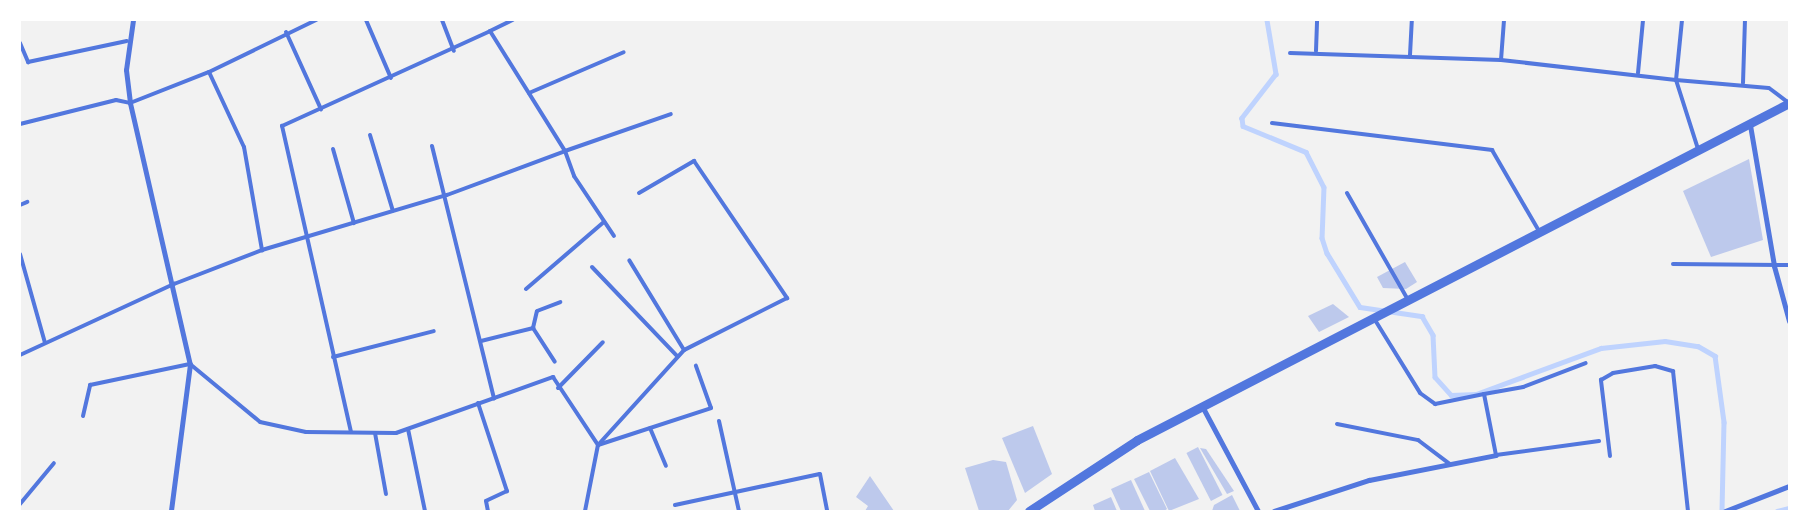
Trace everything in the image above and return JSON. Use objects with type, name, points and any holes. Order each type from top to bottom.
[{"type":"street","points":[[133,20],[127,41],[130,103],[174,284],[190,364],[172,511]]},
{"type":"street","points":[[1029,511],[1136,440],[1375,320],[1699,152],[1789,103]]},
{"type":"street","points":[[1750,125],[1774,266],[1789,321]]},
{"type":"street","points":[[1203,408],[1258,511]]},
{"type":"street","points":[[1274,511],[1369,480],[1496,455]]},
{"type":"street","points":[[1725,511],[1789,486]]},
{"type":"lane","points":[[20,124],[116,100],[130,103],[209,72],[286,32],[316,20]]},
{"type":"lane","points":[[366,20],[392,78]]},
{"type":"lane","points":[[442,20],[454,51]]},
{"type":"lane","points":[[351,432],[305,238],[282,126],[454,51],[513,20]]},
{"type":"lane","points":[[1316,51],[1317,20]]},
{"type":"lane","points":[[1410,55],[1412,20]]},
{"type":"lane","points":[[1501,60],[1504,20]]},
{"type":"lane","points":[[1638,73],[1643,20]]},
{"type":"lane","points":[[1682,20],[1676,80],[1699,152]]},
{"type":"lane","points":[[1743,83],[1745,20]]},
{"type":"lane","points":[[286,32],[321,109]]},
{"type":"lane","points":[[490,32],[565,151],[574,176],[614,236]]},
{"type":"lane","points":[[20,44],[28,62],[127,41]]},
{"type":"lane","points":[[1290,53],[1316,51],[1501,60],[1638,73],[1676,80],[1743,83],[1769,88],[1789,103]]},
{"type":"lane","points":[[529,93],[624,52]]},
{"type":"lane","points":[[209,72],[244,147],[262,250]]},
{"type":"lane","points":[[20,355],[174,284],[262,250],[447,195],[671,114]]},
{"type":"lane","points":[[1272,123],[1492,150],[1540,233]]},
{"type":"lane","points":[[370,136],[393,211]]},
{"type":"lane","points":[[432,146],[447,195],[494,398]]},
{"type":"lane","points":[[333,149],[354,223]]},
{"type":"lane","points":[[584,511],[598,445],[684,350],[787,298],[694,161],[639,193]]},
{"type":"lane","points":[[1348,193],[1409,301]]},
{"type":"lane","points":[[20,205],[27,202]]},
{"type":"lane","points":[[526,289],[604,222]]},
{"type":"lane","points":[[20,254],[44,343]]},
{"type":"lane","points":[[629,260],[684,350]]},
{"type":"lane","points":[[1673,264],[1789,265]]},
{"type":"lane","points":[[592,267],[678,357]]},
{"type":"lane","points":[[555,362],[533,328],[537,311],[560,302]]},
{"type":"lane","points":[[1375,320],[1420,393],[1435,404],[1523,387],[1586,363]]},
{"type":"lane","points":[[481,341],[533,328]]},
{"type":"lane","points":[[333,358],[434,331]]},
{"type":"lane","points":[[558,388],[603,342]]},
{"type":"lane","points":[[83,416],[90,386],[190,364],[260,422],[306,432],[375,433],[408,429],[553,377],[558,388],[598,445]]},
{"type":"lane","points":[[598,445],[711,408],[696,366]]},
{"type":"lane","points":[[1610,456],[1601,380],[1613,373],[1655,366],[1673,371],[1688,511]]},
{"type":"lane","points":[[1484,394],[1496,455],[1599,441]]},
{"type":"lane","points":[[478,403],[507,491],[486,501],[488,511]]},
{"type":"lane","points":[[719,420],[739,511]]},
{"type":"lane","points":[[1337,424],[1418,440],[1450,464]]},
{"type":"lane","points":[[650,428],[666,466]]},
{"type":"lane","points":[[408,429],[425,511]]},
{"type":"lane","points":[[375,433],[386,494]]},
{"type":"lane","points":[[20,504],[54,463]]},
{"type":"lane","points":[[675,505],[735,490],[820,474],[827,511]]},
{"type":"building","points":[[1749,159],[1763,240],[1711,257],[1683,191]]},
{"type":"building","points":[[1405,262],[1417,282],[1406,289],[1383,288],[1377,277]]},
{"type":"building","points":[[1333,304],[1349,317],[1319,332],[1308,316]]},
{"type":"building","points":[[1033,426],[1052,474],[1025,493],[1002,438]]},
{"type":"building","points":[[1198,447],[1223,495],[1211,501],[1186,453]]},
{"type":"building","points":[[1200,448],[1206,449],[1234,491],[1227,494]]},
{"type":"building","points":[[1175,458],[1199,499],[1169,511],[1150,471]]},
{"type":"building","points":[[993,460],[1006,462],[1017,500],[1008,511],[979,511],[965,468]]},
{"type":"building","points":[[1149,472],[1167,509],[1164,511],[1150,511],[1134,479]]},
{"type":"building","points":[[870,476],[894,511],[865,511],[868,506],[856,497]]},
{"type":"building","points":[[1131,480],[1145,511],[1121,511],[1111,489]]},
{"type":"building","points":[[1232,495],[1240,511],[1212,511],[1214,505]]},
{"type":"building","points":[[1111,497],[1117,511],[1095,511],[1093,505]]},
{"type":"waterway","points":[[1267,20],[1276,74],[1242,118],[1243,126],[1306,152],[1324,187],[1322,238],[1327,253],[1360,307],[1422,316],[1433,335],[1435,377],[1451,395],[1476,394],[1601,348],[1665,341],[1698,346],[1715,356],[1724,422],[1722,511]]},
{"type":"waterway","points":[[1777,511],[1789,508]]}]
